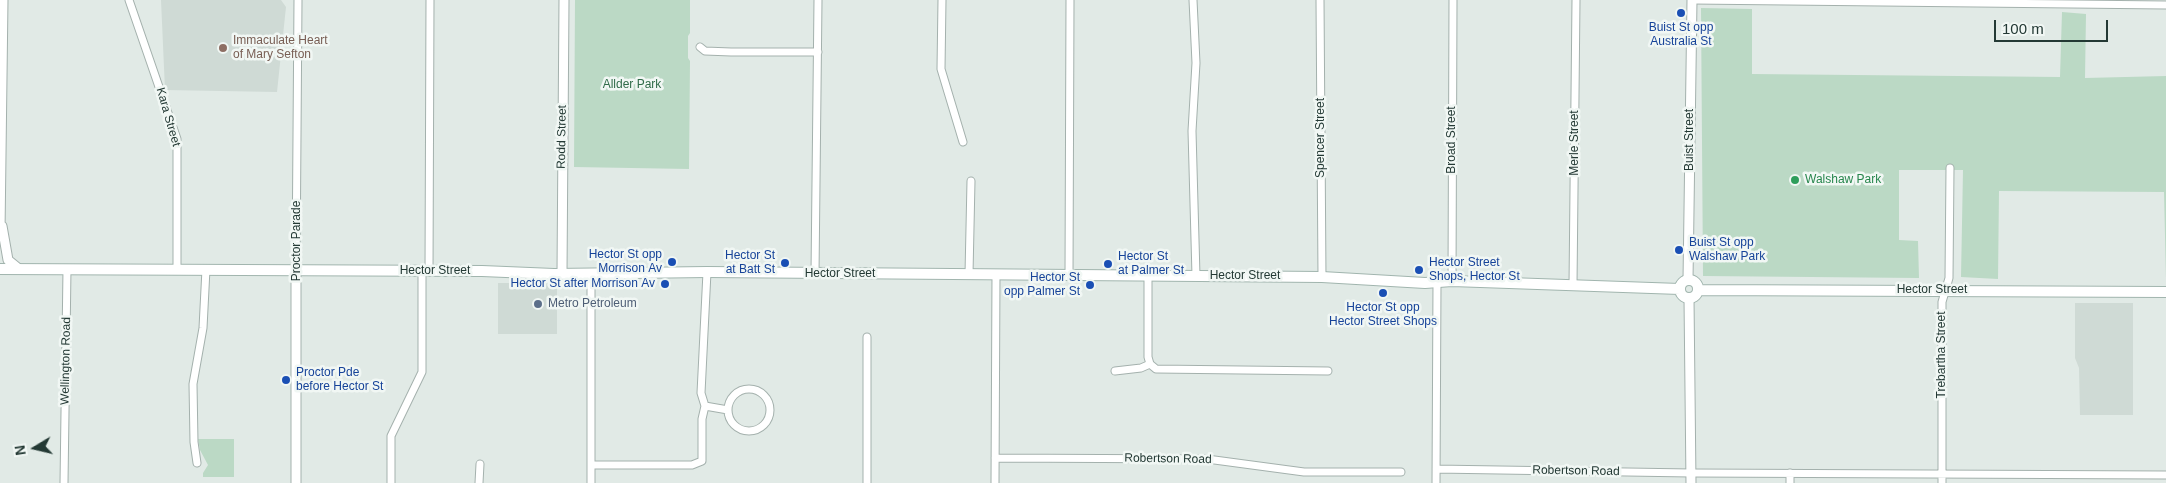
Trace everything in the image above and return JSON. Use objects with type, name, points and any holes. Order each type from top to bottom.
[{"type":"main road","name":"Hector Street","points":[[0,269],[206,269],[562,274],[707,272],[1322,277],[1436,283],[1452,280],[1680,289]]},
{"type":"main road","points":[[1688,280],[1694,282],[1698,290],[1696,295],[1689,298],[1682,295],[1680,289],[1681,284],[1688,280]]},
{"type":"main road","name":"Hector Street","points":[[1698,290],[2166,292]]},
{"type":"street","points":[[0,232],[3,0]]},
{"type":"street","name":"Kara Street","points":[[129,0],[177,139],[177,269]]},
{"type":"street","name":"Proctor Parade","points":[[296,483],[298,0]]},
{"type":"street","points":[[391,483],[391,436],[422,372],[426,272],[430,0]]},
{"type":"street","name":"Rodd Street","points":[[562,274],[564,0]]},
{"type":"street","points":[[815,274],[818,0]]},
{"type":"street","points":[[942,0],[941,69],[963,142]]},
{"type":"street","points":[[1069,275],[1070,0]]},
{"type":"street","points":[[1193,0],[1196,63],[1192,131],[1196,276]]},
{"type":"street","name":"Spencer Street","points":[[1320,0],[1322,277]]},
{"type":"street","name":"Broad Street","points":[[1452,280],[1453,0]]},
{"type":"street","name":"Merle Street","points":[[1573,285],[1576,0]]},
{"type":"street","points":[[1692,0],[2075,2],[2166,5]]},
{"type":"street","name":"Buist Street","points":[[1688,280],[1692,0]]},
{"type":"street","points":[[700,47],[705,51],[818,52]]},
{"type":"street","name":"Trebartha Street","points":[[1942,483],[1942,302],[1949,278],[1950,168]]},
{"type":"street","points":[[969,274],[971,181]]},
{"type":"street","points":[[1,221],[5,253],[8,260],[19,269]]},
{"type":"street","name":"Wellington Road","points":[[64,483],[67,269]]},
{"type":"street","points":[[198,463],[194,442],[193,384],[203,328],[206,269]]},
{"type":"street","points":[[591,465],[698,464],[703,458],[702,419],[705,406],[701,393],[707,272]]},
{"type":"street","points":[[590,483],[591,273]]},
{"type":"street","points":[[995,483],[996,274]]},
{"type":"street","points":[[1148,275],[1148,357],[1150,364],[1160,369],[1328,371]]},
{"type":"street","points":[[1436,283],[1436,483]]},
{"type":"street","points":[[1689,298],[1691,483]]},
{"type":"street","points":[[867,337],[867,483]]},
{"type":"street","points":[[1115,371],[1141,368],[1150,364]]},
{"type":"street","points":[[749,389],[758,391],[765,397],[770,410],[768,419],[762,427],[748,431],[735,426],[730,419],[728,410],[732,397],[740,391],[749,389]]},
{"type":"street","points":[[705,406],[714,410],[728,410]]},
{"type":"street","name":"Robertson Road","points":[[995,458],[1207,459],[1304,472],[1401,472]]},
{"type":"street","points":[[480,464],[480,483]]},
{"type":"street","name":"Robertson Road","points":[[1436,469],[1692,473],[2166,475]]},
{"type":"street","points":[[1790,473],[1790,483]]},
{"type":"shaded area","name":"Immaculate Heart of Mary Sefton","points":[[161,0],[281,0],[286,7],[277,92],[165,90]]},
{"type":"shaded area","points":[[498,283],[557,283],[557,334],[498,334]]},
{"type":"shaded area","points":[[2075,303],[2133,303],[2133,415],[2080,415],[2079,368],[2075,358]]},
{"type":"green space","name":"Allder Park","points":[[575,0],[690,0],[690,33],[688,36],[688,58],[690,61],[689,169],[574,167]]},
{"type":"green space","points":[[1701,8],[1752,9],[1752,74],[2060,77],[2062,12],[2086,14],[2085,78],[2166,76],[2166,279],[2164,192],[1999,191],[1998,279],[1961,277],[1963,170],[1899,170],[1899,240],[1918,241],[1919,278],[1703,276]]},
{"type":"green space","points":[[198,439],[234,439],[234,477],[203,477],[203,473],[208,465],[200,450]]},
{"type":"place","name":"Buist St opp Australia St","points":[[1681,13]]},
{"type":"place","name":"Immaculate Heart of Mary Sefton","points":[[223,48]]},
{"type":"place","name":"Walshaw Park","points":[[1795,180]]},
{"type":"place","name":"Buist St opp Walshaw Park","points":[[1679,250]]},
{"type":"place","name":"Hector St opp Morrison Av","points":[[672,262]]},
{"type":"place","name":"Hector St at Batt St","points":[[785,263]]},
{"type":"place","name":"Hector St at Palmer St","points":[[1108,264]]},
{"type":"place","name":"Hector Street Shops, Hector St","points":[[1419,270]]},
{"type":"place","name":"Hector St after Morrison Av","points":[[665,284]]},
{"type":"place","name":"Hector St opp Palmer St","points":[[1090,285]]},
{"type":"place","name":"Hector St opp Hector Street Shops","points":[[1383,293]]},
{"type":"place","name":"Metro Petroleum","points":[[538,304]]},
{"type":"place","name":"Proctor Pde before Hector St","points":[[286,380]]}]
